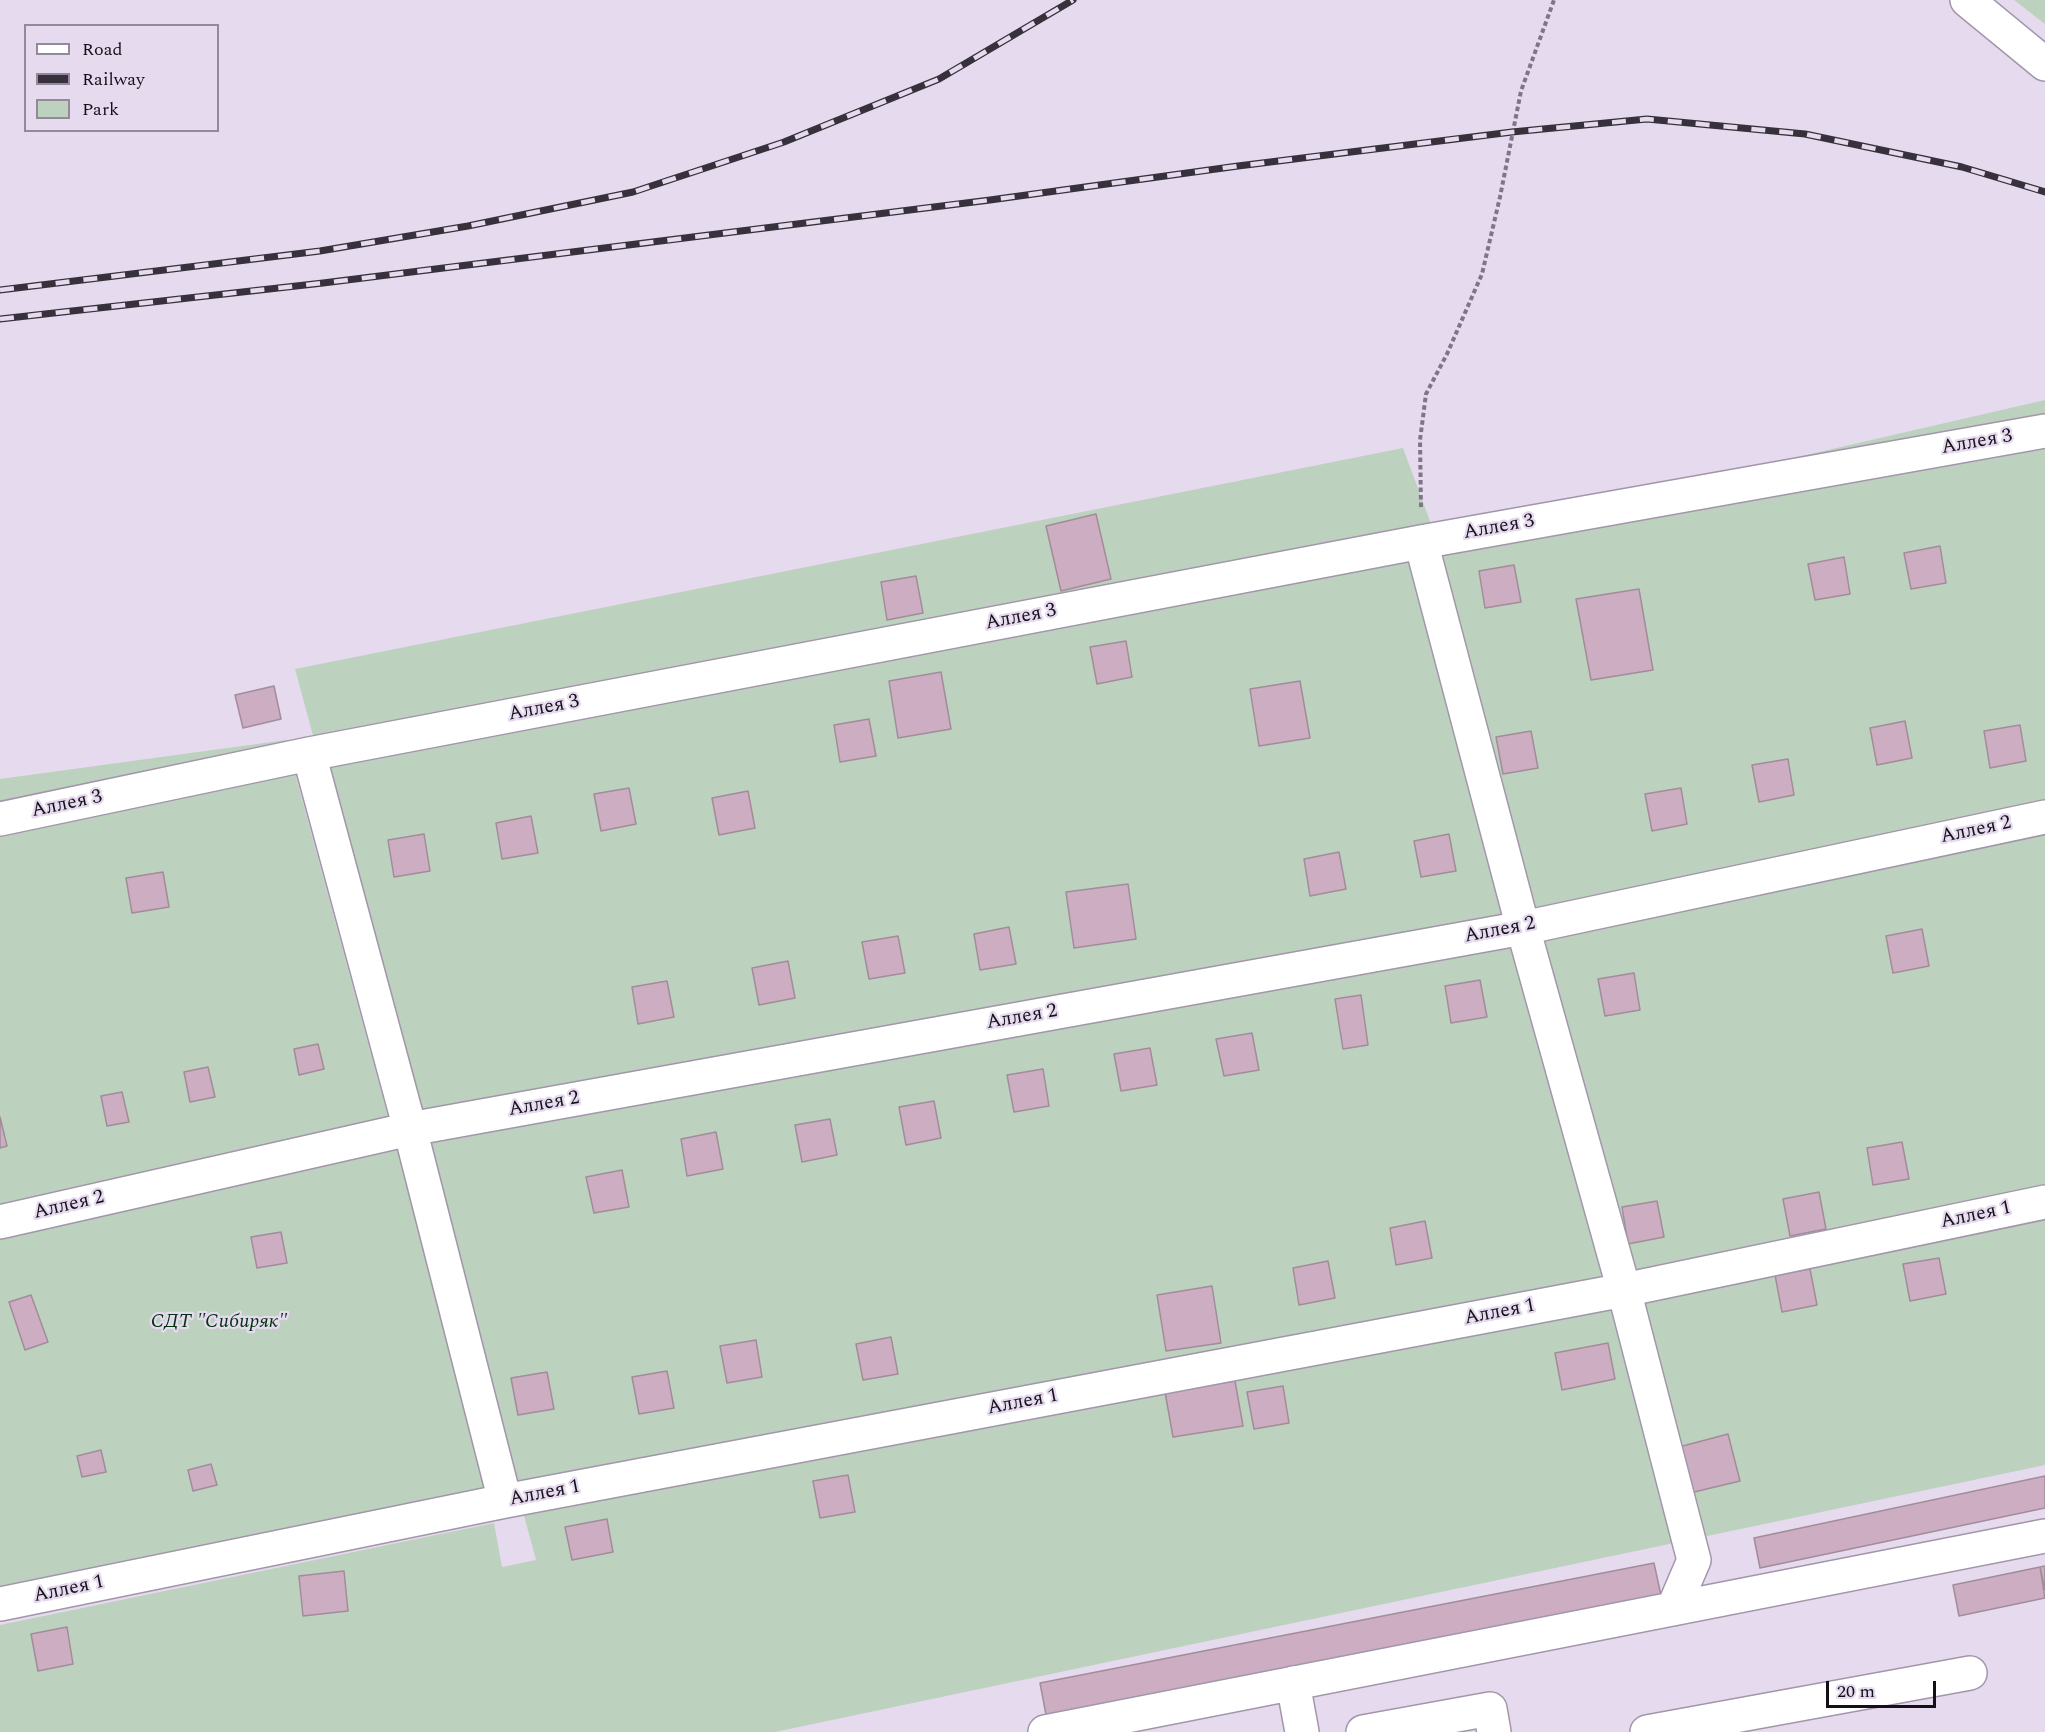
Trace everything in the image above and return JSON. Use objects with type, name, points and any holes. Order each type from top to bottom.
[{"type":"street","points":[[1967,0],[2045,64]]},
{"type":"street","name":"Аллея 3","points":[[0,819],[309,754],[1421,542],[2045,431]]},
{"type":"street","points":[[1421,542],[1523,928],[1624,1290],[1694,1560],[1673,1609]]},
{"type":"street","points":[[309,754],[410,1129],[505,1501]]},
{"type":"street","name":"Аллея 2","points":[[0,1222],[410,1129],[1523,928],[2045,817]]},
{"type":"street","name":"Аллея 1","points":[[0,1604],[505,1501],[1624,1290],[2045,1202]]},
{"type":"street","points":[[1045,1732],[2045,1536]]},
{"type":"street","points":[[1647,1732],[1970,1673]]},
{"type":"street","points":[[1293,1683],[1302,1732]]},
{"type":"street","points":[[1363,1732],[1490,1709],[1494,1732]]},
{"type":"path","points":[[1421,542],[1420,440],[1426,394],[1447,354],[1482,274],[1521,91],[1554,0]]},
{"type":"green space","points":[[2014,0],[2045,0],[2045,24]]},
{"type":"green space","points":[[2045,400],[2045,1465],[775,1732],[0,1732],[0,1625],[494,1523],[502,1567],[536,1560],[295,669],[1403,448],[1437,540]]},
{"type":"green space","name":"СДТ \"Сибиряк\"","points":[[286,740],[489,1490],[0,1589],[0,779]]},
{"type":"building","points":[[1096,514],[1111,579],[1061,591],[1046,526]]},
{"type":"building","points":[[1940,546],[1946,583],[1911,589],[1904,553]]},
{"type":"building","points":[[1844,557],[1850,594],[1815,600],[1808,564]]},
{"type":"building","points":[[1514,565],[1521,602],[1485,608],[1479,571]]},
{"type":"building","points":[[916,576],[923,613],[887,620],[881,582]]},
{"type":"building","points":[[1639,589],[1653,670],[1591,680],[1576,599]]},
{"type":"building","points":[[1126,641],[1132,677],[1097,684],[1090,647]]},
{"type":"building","points":[[941,672],[951,729],[898,738],[889,681]]},
{"type":"building","points":[[1300,681],[1310,738],[1259,746],[1250,689]]},
{"type":"building","points":[[274,686],[281,719],[243,728],[235,695]]},
{"type":"building","points":[[869,719],[876,756],[840,762],[834,725]]},
{"type":"building","points":[[1905,721],[1912,758],[1877,765],[1870,728]]},
{"type":"building","points":[[2020,725],[2026,761],[1990,768],[1984,731]]},
{"type":"building","points":[[1531,731],[1538,768],[1503,774],[1496,737]]},
{"type":"building","points":[[1788,759],[1794,795],[1759,802],[1752,765]]},
{"type":"building","points":[[629,788],[636,824],[601,831],[594,794]]},
{"type":"building","points":[[1681,788],[1687,824],[1652,831],[1645,794]]},
{"type":"building","points":[[748,791],[755,828],[719,835],[712,798]]},
{"type":"building","points":[[531,816],[538,853],[502,859],[496,823]]},
{"type":"building","points":[[424,834],[430,871],[394,877],[388,840]]},
{"type":"building","points":[[1449,834],[1456,871],[1421,877],[1414,841]]},
{"type":"building","points":[[1339,852],[1346,889],[1310,896],[1304,859]]},
{"type":"building","points":[[163,872],[169,907],[132,913],[126,878]]},
{"type":"building","points":[[1128,884],[1136,939],[1074,948],[1066,892]]},
{"type":"building","points":[[1009,927],[1016,964],[980,970],[974,934]]},
{"type":"building","points":[[1922,929],[1929,966],[1893,973],[1886,936]]},
{"type":"building","points":[[898,936],[905,973],[869,979],[862,942]]},
{"type":"building","points":[[788,961],[795,998],[759,1005],[752,968]]},
{"type":"building","points":[[1634,973],[1640,1010],[1605,1016],[1598,979]]},
{"type":"building","points":[[1480,980],[1487,1017],[1451,1023],[1445,986]]},
{"type":"building","points":[[667,981],[674,1017],[638,1024],[632,987]]},
{"type":"building","points":[[1361,995],[1368,1045],[1343,1049],[1335,999]]},
{"type":"building","points":[[1252,1033],[1259,1070],[1224,1076],[1216,1039]]},
{"type":"building","points":[[318,1044],[324,1069],[299,1075],[294,1049]]},
{"type":"building","points":[[1150,1048],[1157,1085],[1121,1091],[1114,1054]]},
{"type":"building","points":[[208,1067],[215,1097],[190,1102],[184,1072]]},
{"type":"building","points":[[1043,1069],[1049,1106],[1014,1112],[1007,1075]]},
{"type":"building","points":[[122,1092],[129,1122],[107,1126],[101,1096]]},
{"type":"building","points":[[934,1101],[941,1138],[906,1145],[899,1107]]},
{"type":"building","points":[[0,1117],[7,1146],[0,1148]]},
{"type":"building","points":[[830,1119],[837,1155],[802,1162],[795,1125]]},
{"type":"building","points":[[716,1132],[723,1169],[687,1176],[681,1139]]},
{"type":"building","points":[[1902,1142],[1909,1179],[1873,1185],[1867,1148]]},
{"type":"building","points":[[622,1170],[629,1207],[594,1213],[586,1177]]},
{"type":"building","points":[[1819,1192],[1826,1229],[1790,1236],[1783,1199]]},
{"type":"building","points":[[1657,1201],[1664,1237],[1628,1244],[1622,1207]]},
{"type":"building","points":[[1425,1221],[1432,1258],[1396,1265],[1390,1228]]},
{"type":"building","points":[[281,1232],[287,1263],[257,1268],[251,1237]]},
{"type":"building","points":[[1939,1258],[1946,1294],[1910,1301],[1903,1264]]},
{"type":"building","points":[[1328,1261],[1335,1298],[1299,1305],[1293,1268]]},
{"type":"building","points":[[1810,1269],[1817,1305],[1782,1312],[1775,1275]]},
{"type":"building","points":[[1212,1286],[1221,1343],[1166,1351],[1157,1295]]},
{"type":"building","points":[[31,1295],[48,1342],[25,1350],[9,1302]]},
{"type":"building","points":[[891,1337],[898,1374],[863,1380],[856,1344]]},
{"type":"building","points":[[756,1340],[762,1377],[727,1383],[720,1346]]},
{"type":"building","points":[[1608,1343],[1615,1379],[1562,1390],[1555,1353]]},
{"type":"building","points":[[667,1371],[674,1408],[639,1414],[632,1377]]},
{"type":"building","points":[[547,1372],[554,1409],[518,1415],[511,1378]]},
{"type":"building","points":[[1235,1381],[1243,1426],[1173,1437],[1165,1392]]},
{"type":"building","points":[[1283,1386],[1289,1423],[1254,1429],[1247,1392]]},
{"type":"building","points":[[1728,1434],[1740,1481],[1690,1493],[1679,1447]]},
{"type":"building","points":[[101,1450],[106,1472],[82,1477],[77,1456]]},
{"type":"building","points":[[211,1464],[217,1485],[193,1491],[188,1470]]},
{"type":"building","points":[[848,1475],[855,1512],[820,1518],[813,1481]]},
{"type":"building","points":[[2045,1476],[2045,1508],[1760,1568],[1754,1538]]},
{"type":"building","points":[[607,1519],[613,1552],[572,1560],[565,1527]]},
{"type":"building","points":[[1654,1563],[1662,1600],[1047,1720],[1040,1683]]},
{"type":"building","points":[[2045,1566],[2045,1590],[2040,1567]]},
{"type":"building","points":[[2040,1567],[2045,1598],[1959,1616],[1953,1585]]},
{"type":"building","points":[[344,1571],[348,1611],[303,1616],[299,1576]]},
{"type":"building","points":[[67,1627],[73,1664],[38,1671],[31,1634]]},
{"type":"railway","points":[[0,290],[320,251],[468,226],[633,192],[784,142],[939,79],[1073,0]]},
{"type":"railway","points":[[0,319],[323,283],[1512,132],[1647,119],[1805,134],[1962,167],[2045,192]]}]
